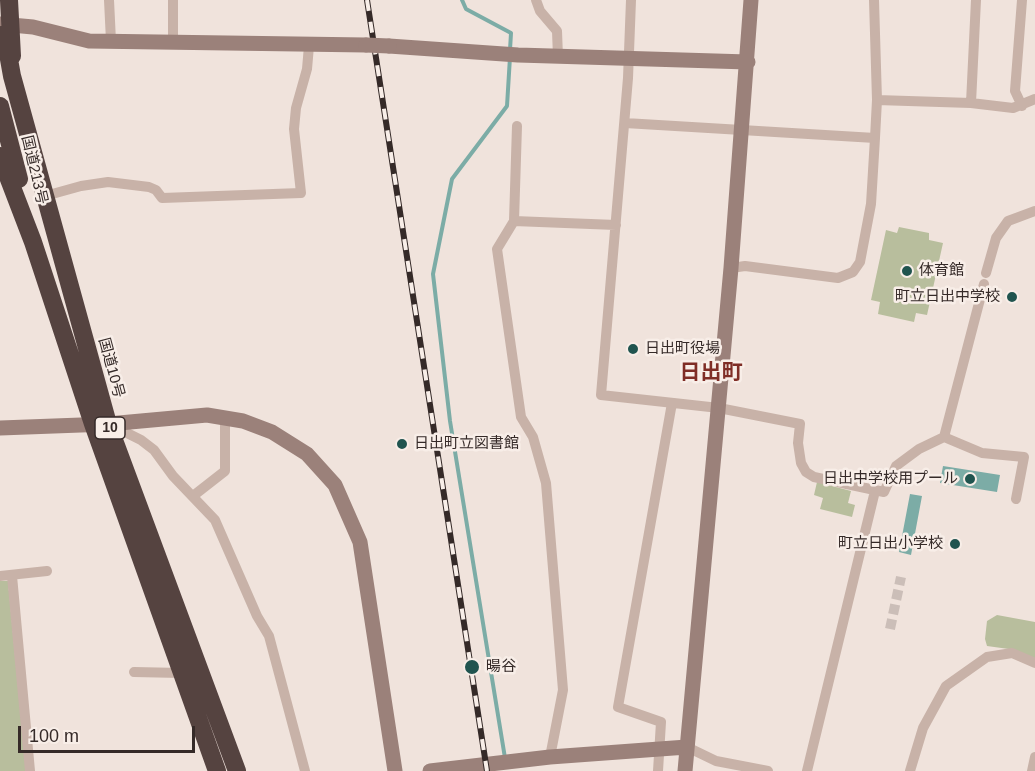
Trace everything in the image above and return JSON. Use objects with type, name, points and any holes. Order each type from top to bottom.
[{"type":"highway","points":[[4,28],[9,0]]},
{"type":"highway","name":"国道10号","points":[[4,28],[12,76],[45,196],[101,424],[181,673],[217,771]]},
{"type":"highway","name":"国道213号","points":[[0,106],[33,242]]},
{"type":"highway","name":"国道10号","points":[[0,156],[101,424],[237,771]]},
{"type":"street","points":[[109,0],[111,41]]},
{"type":"street","points":[[173,0],[173,44]]},
{"type":"street","points":[[536,0],[540,11],[557,31],[558,57]]},
{"type":"street","points":[[631,0],[630,59],[601,395],[719,408],[800,424],[798,443],[801,464],[806,472],[814,477],[875,491],[884,492],[888,489],[896,466],[919,449],[944,437],[982,453],[1030,457],[1016,499]]},
{"type":"street","points":[[685,771],[731,268],[751,0]]},
{"type":"street","points":[[731,268],[745,266],[838,278],[853,272],[860,262],[871,204],[875,138],[877,100],[874,0]]},
{"type":"street","points":[[971,103],[976,0]]},
{"type":"street","points":[[1022,0],[1015,92],[1022,106]]},
{"type":"street","points":[[4,28],[89,40],[173,44],[366,45],[558,57],[748,62]]},
{"type":"street","points":[[45,196],[81,186],[108,182],[149,187],[156,190],[162,198],[301,192],[294,129],[296,108],[307,69],[309,46]]},
{"type":"street","points":[[877,100],[971,103],[1013,108],[1035,99]]},
{"type":"street","points":[[625,123],[742,132],[875,138]]},
{"type":"street","points":[[517,126],[514,221],[497,249],[522,417],[533,437],[546,483],[563,690],[550,757]]},
{"type":"street","points":[[944,437],[996,238],[1008,221],[1035,211]]},
{"type":"street","points":[[514,221],[616,225]]},
{"type":"street","points":[[658,771],[661,722],[618,707],[672,403]]},
{"type":"street","points":[[0,428],[101,424],[207,415],[225,417],[272,432],[296,446],[327,474],[343,500],[360,542],[395,771]]},
{"type":"street","points":[[193,496],[225,471],[225,417]]},
{"type":"street","points":[[101,424],[141,440],[154,450],[215,520],[257,616],[269,636],[305,771]]},
{"type":"street","points":[[807,771],[875,491]]},
{"type":"street","points":[[0,576],[47,571]]},
{"type":"street","points":[[12,576],[30,771]]},
{"type":"street","points":[[910,771],[923,728],[946,686],[987,657],[1012,653],[1035,663]]},
{"type":"street","points":[[134,672],[181,673]]},
{"type":"street","points":[[430,771],[550,757],[687,747],[716,760],[768,771]]},
{"type":"street","points":[[1032,771],[1035,757]]},
{"type":"green space","name":"体育館","points":[[899,227],[929,233],[929,240],[943,243],[927,315],[916,313],[914,322],[878,314],[880,302],[871,300],[886,230],[897,233]]},
{"type":"green space","points":[[817,482],[851,491],[848,503],[855,505],[852,517],[820,509],[823,498],[814,495]]},
{"type":"green space","points":[[0,581],[8,581],[26,771],[0,771]]},
{"type":"green space","points":[[997,615],[1035,622],[1035,660],[1016,650],[987,646],[985,639],[987,621]]},
{"type":"water","name":"日出中学校用プール","points":[[943,466],[1000,475],[997,492],[940,483]]},
{"type":"water","points":[[910,494],[922,496],[911,555],[899,552]]},
{"type":"waterway","points":[[462,0],[466,9],[511,33],[510,50]]},
{"type":"waterway","points":[[505,758],[450,421],[433,274],[452,179],[507,106],[510,57]]},
{"type":"tunnel","points":[[890,629],[901,577]]},
{"type":"railway","points":[[367,0],[487,771]]},
{"type":"place","name":"体育館","points":[[907,271]]},
{"type":"place","name":"町立日出中学校","points":[[1012,297]]},
{"type":"place","name":"日出町役場","points":[[633,349]]},
{"type":"place","name":"日出町立図書館","points":[[402,444]]},
{"type":"place","name":"日出中学校用プール","points":[[970,479]]},
{"type":"place","name":"町立日出小学校","points":[[955,544]]},
{"type":"place","name":"暘谷","points":[[472,667]]},
{"type":"district","name":"日出町","points":[[711,373]]}]
